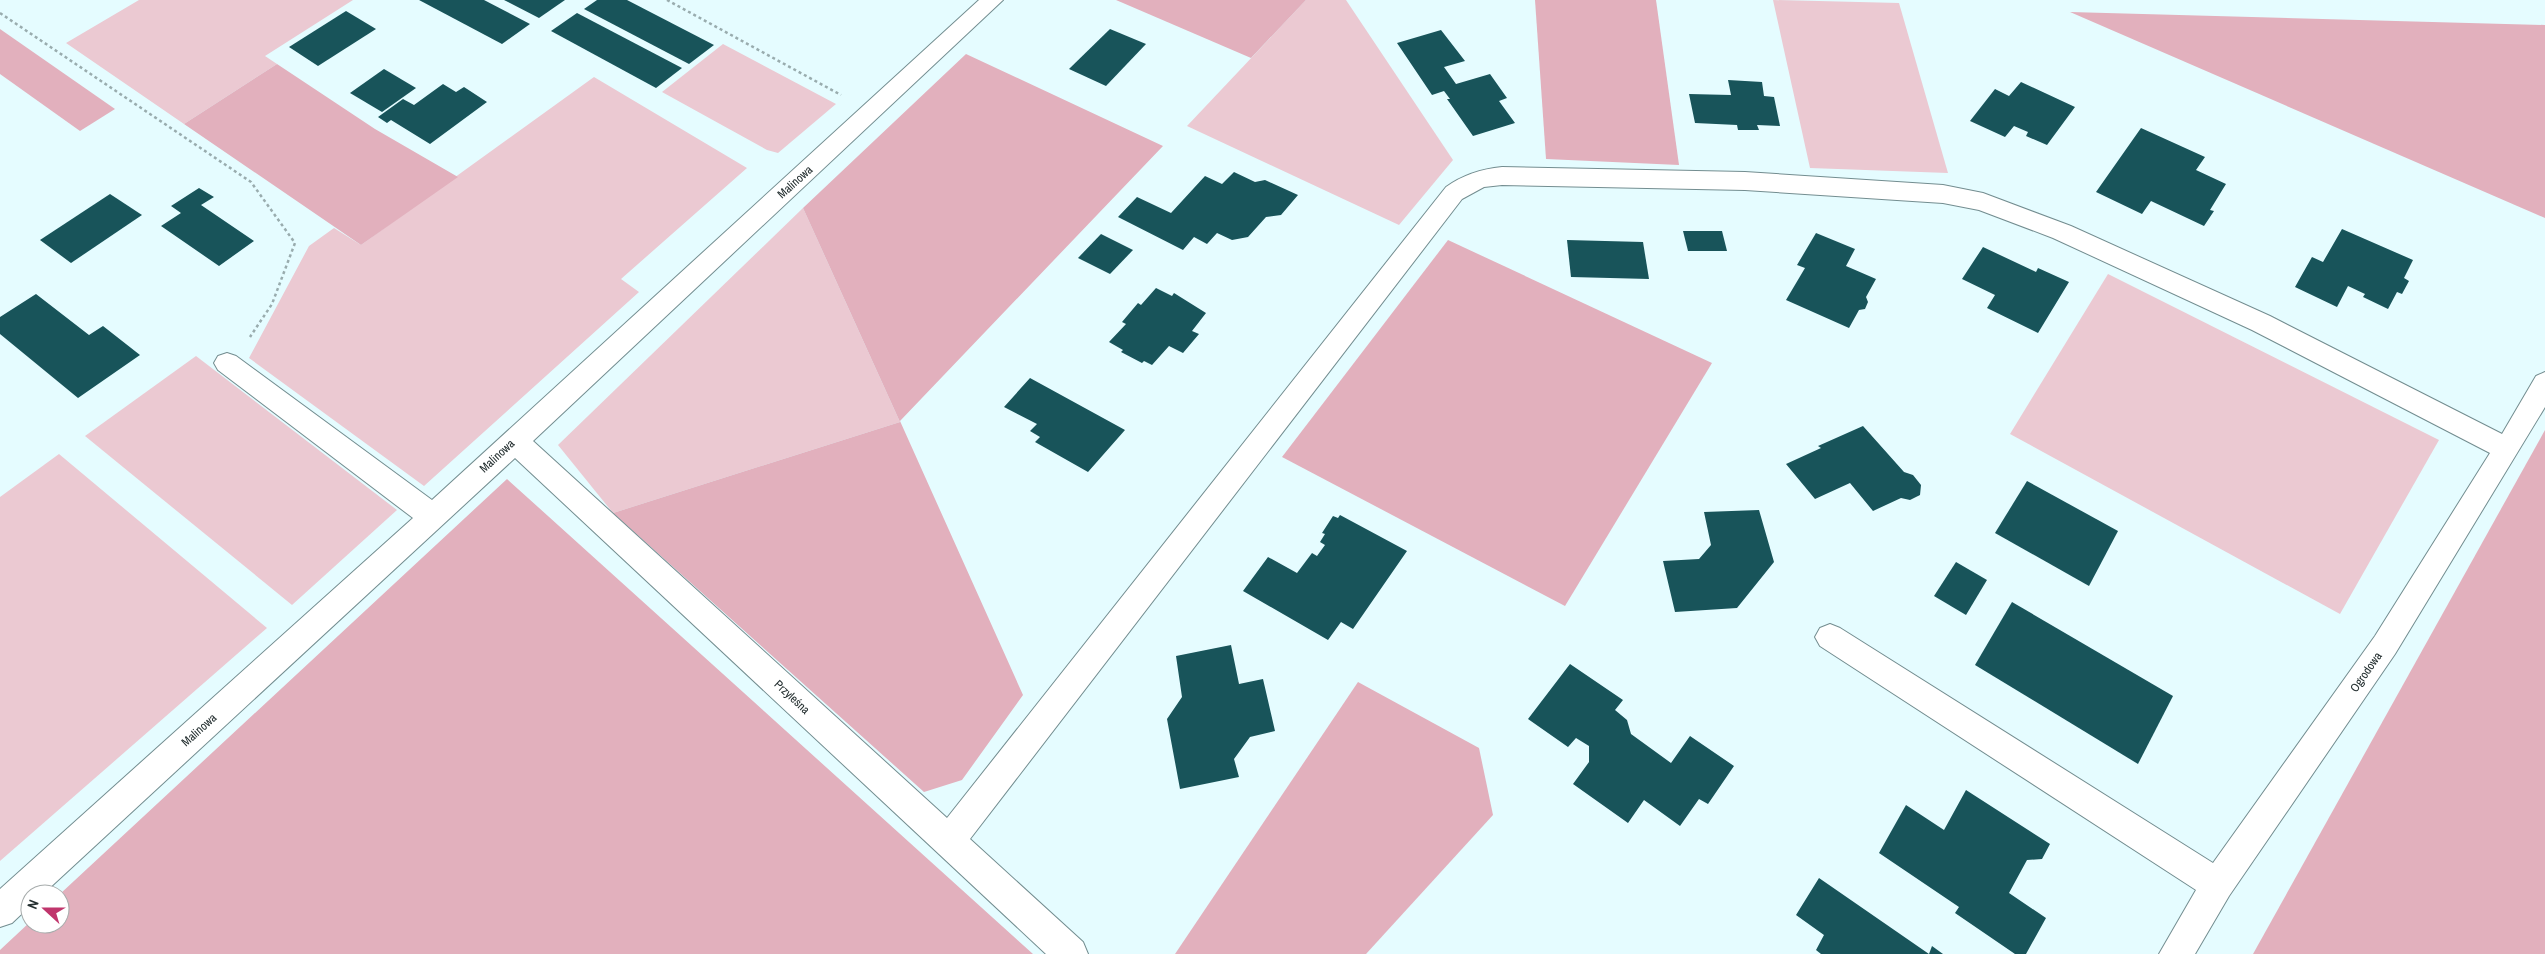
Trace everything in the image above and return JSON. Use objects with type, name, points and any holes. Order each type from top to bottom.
[{"type":"street","name":"Malinowa","points":[[0,911],[433,517],[514,440],[992,0]]},
{"type":"street","points":[[948,842],[1454,193],[1468,182],[1482,177],[1745,181],[1943,194],[1984,202],[2062,232],[2261,323],[2507,450]]},
{"type":"street","points":[[227,364],[433,517]]},
{"type":"street","name":"Ogrodowa","points":[[2176,954],[2218,885],[2384,645],[2507,450],[2545,383]]},
{"type":"street","name":"Przyleśna","points":[[514,440],[1071,954]]},
{"type":"street","points":[[1830,638],[2218,885]]},
{"type":"path","points":[[667,0],[872,112]]},
{"type":"path","points":[[0,12],[251,182],[295,242],[285,277],[266,320],[227,364]]},
{"type":"shaded area","points":[[139,0],[353,0],[265,56],[277,64],[184,124],[66,43]]},
{"type":"shaded area","points":[[1116,0],[1306,0],[1251,58]]},
{"type":"shaded area","points":[[1306,0],[1346,0],[1453,160],[1399,225],[1187,126]]},
{"type":"shaded area","points":[[1535,0],[1656,0],[1679,165],[1546,159]]},
{"type":"shaded area","points":[[1773,0],[1899,3],[1948,173],[1810,168]]},
{"type":"shaded area","points":[[2070,12],[2545,25],[2545,218]]},
{"type":"shaded area","points":[[0,29],[115,109],[80,131],[0,74]]},
{"type":"shaded area","points":[[723,44],[836,104],[778,153],[767,150],[662,92]]},
{"type":"shaded area","points":[[966,54],[1163,146],[900,421],[1023,695],[962,780],[924,792],[613,513],[900,422],[803,208]]},
{"type":"shaded area","points":[[277,64],[375,129],[458,177],[361,245],[184,124]]},
{"type":"shaded area","points":[[594,77],[747,168],[621,279],[639,292],[424,486],[249,358],[309,246],[334,228],[361,245]]},
{"type":"shaded area","points":[[803,208],[900,422],[613,513],[558,445]]},
{"type":"shaded area","points":[[1448,240],[1712,363],[1565,606],[1282,457]]},
{"type":"shaded area","points":[[2108,274],[2439,440],[2340,614],[2010,434]]},
{"type":"shaded area","points":[[196,356],[397,510],[292,605],[85,436]]},
{"type":"shaded area","points":[[2545,430],[2545,954],[2253,954]]},
{"type":"shaded area","points":[[59,454],[267,628],[0,861],[0,497]]},
{"type":"shaded area","points":[[507,479],[1033,954],[0,954],[0,950],[20,931],[20,934],[70,934],[70,885]]},
{"type":"shaded area","points":[[1358,682],[1479,748],[1493,815],[1366,954],[1175,954]]},
{"type":"building","points":[[419,0],[484,0],[530,24],[502,44]]},
{"type":"building","points":[[504,0],[565,0],[539,18]]},
{"type":"building","points":[[597,0],[627,0],[714,45],[689,64],[584,9]]},
{"type":"building","points":[[346,11],[376,29],[318,66],[289,47]]},
{"type":"building","points":[[577,13],[682,68],[656,88],[551,31]]},
{"type":"building","points":[[1110,29],[1146,44],[1106,86],[1069,69]]},
{"type":"building","points":[[1441,30],[1465,61],[1444,67],[1456,84],[1490,74],[1507,98],[1499,101],[1515,123],[1473,136],[1447,99],[1450,99],[1444,91],[1432,95],[1397,43]]},
{"type":"building","points":[[384,69],[416,88],[382,112],[350,93]]},
{"type":"building","points":[[1728,80],[1762,82],[1764,96],[1774,97],[1780,126],[1757,125],[1759,130],[1738,130],[1737,125],[1695,123],[1689,94],[1731,95]]},
{"type":"building","points":[[2021,82],[2075,107],[2047,145],[2026,136],[2028,132],[2014,126],[2005,137],[1970,121],[1995,89],[2009,96]]},
{"type":"building","points":[[443,84],[456,92],[464,87],[487,102],[430,144],[391,120],[387,123],[378,117],[403,99],[414,105]]},
{"type":"building","points":[[2141,128],[2205,157],[2196,170],[2226,184],[2210,210],[2214,211],[2204,226],[2151,201],[2142,214],[2096,192]]},
{"type":"building","points":[[1234,172],[1255,182],[1265,180],[1298,195],[1281,215],[1266,217],[1248,237],[1232,240],[1217,233],[1207,244],[1194,237],[1183,250],[1118,217],[1137,197],[1171,213],[1205,176],[1222,184]]},
{"type":"building","points":[[199,188],[214,197],[201,205],[254,241],[219,266],[161,226],[181,213],[171,206]]},
{"type":"building","points":[[110,194],[142,215],[71,263],[40,240]]},
{"type":"building","points":[[2342,229],[2413,260],[2404,278],[2409,281],[2402,294],[2397,292],[2388,309],[2363,297],[2365,294],[2348,286],[2337,307],[2295,287],[2312,257],[2323,262]]},
{"type":"building","points":[[1683,231],[1722,231],[1727,251],[1688,251]]},
{"type":"building","points":[[1816,233],[1855,249],[1846,266],[1876,279],[1866,297],[1868,302],[1865,309],[1859,310],[1849,328],[1786,300],[1805,268],[1797,265]]},
{"type":"building","points":[[1101,234],[1133,250],[1110,274],[1078,258]]},
{"type":"building","points":[[1567,240],[1643,242],[1649,279],[1571,277]]},
{"type":"building","points":[[1983,247],[2036,272],[2038,268],[2069,282],[2038,333],[1987,308],[1995,295],[1962,279]]},
{"type":"building","points":[[1156,288],[1172,296],[1174,293],[1206,313],[1192,331],[1199,334],[1183,353],[1169,346],[1152,365],[1144,361],[1142,363],[1121,352],[1123,350],[1109,342],[1126,324],[1122,322],[1138,303],[1141,305]]},
{"type":"building","points":[[36,294],[89,335],[103,326],[140,355],[78,398],[0,334],[0,317]]},
{"type":"building","points":[[1030,378],[1125,430],[1088,472],[1035,442],[1040,437],[1030,431],[1037,424],[1004,407]]},
{"type":"building","points":[[1863,426],[1904,472],[1913,475],[1921,485],[1920,495],[1910,500],[1901,498],[1873,511],[1850,483],[1815,499],[1786,464],[1821,448],[1818,446]]},
{"type":"building","points":[[2027,481],[2118,531],[2089,586],[1995,533]]},
{"type":"building","points":[[1759,510],[1774,562],[1737,608],[1675,612],[1663,561],[1699,559],[1711,545],[1704,512]]},
{"type":"building","points":[[1340,515],[1407,551],[1353,629],[1341,622],[1328,640],[1243,591],[1268,557],[1297,573],[1312,553],[1317,556],[1325,545],[1320,542],[1325,534],[1322,533],[1333,516],[1338,518]]},
{"type":"building","points":[[1956,562],[1987,580],[1966,615],[1934,596]]},
{"type":"building","points":[[2012,602],[2173,696],[2138,764],[1975,665]]},
{"type":"building","points":[[1231,645],[1239,684],[1263,679],[1275,731],[1250,737],[1234,759],[1239,777],[1180,789],[1167,719],[1182,697],[1176,656]]},
{"type":"building","points":[[1570,664],[1623,700],[1615,710],[1627,720],[1631,734],[1671,763],[1690,736],[1734,766],[1708,804],[1699,799],[1680,826],[1644,800],[1628,823],[1573,784],[1589,762],[1589,746],[1576,738],[1568,747],[1528,719]]},
{"type":"building","points":[[1966,790],[2050,844],[2042,859],[2027,860],[2009,893],[2046,918],[2026,954],[2015,954],[1955,913],[1959,907],[1879,853],[1906,805],[1944,830]]},
{"type":"building","points":[[1819,878],[1929,954],[1821,954],[1816,950],[1824,935],[1796,915]]},
{"type":"building","points":[[1932,946],[1943,954],[1929,954]]}]
